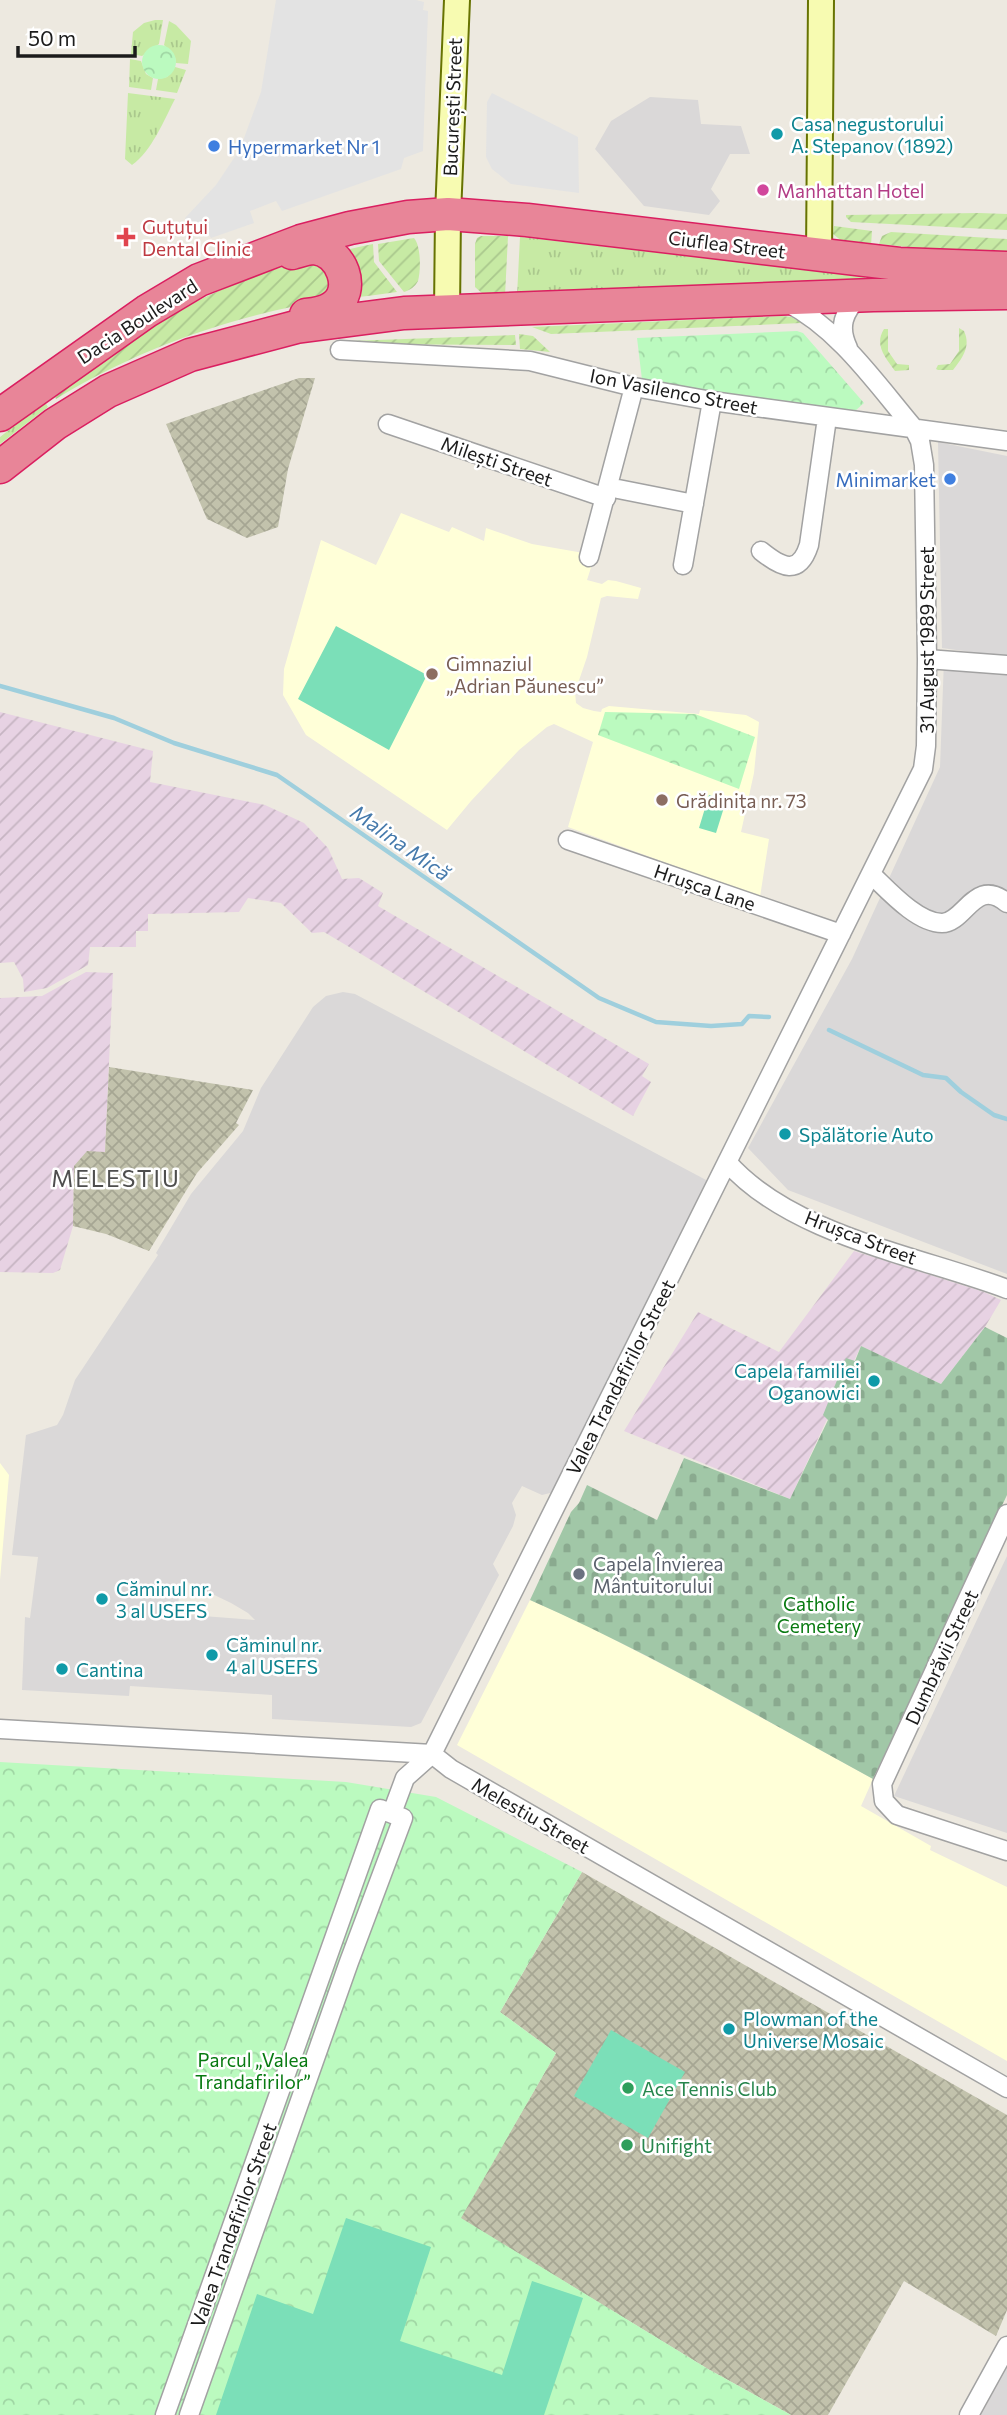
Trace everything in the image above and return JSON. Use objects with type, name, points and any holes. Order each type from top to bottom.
[{"type":"highway","name":"Ciuflea Street","points":[[448,214],[527,220],[899,264],[1007,268]]},
{"type":"highway","name":"Dacia Boulevard","points":[[0,415],[136,318],[199,280],[261,255],[326,234],[397,219],[448,214]]},
{"type":"highway","points":[[108,391],[124,374],[189,345],[275,320],[321,313],[342,298],[345,283],[342,267],[331,256],[316,248],[271,259],[208,285],[199,280]]},
{"type":"highway","points":[[0,467],[55,424],[108,391],[191,355],[271,332],[376,315],[860,296],[1007,293]]},
{"type":"main road","name":"București Street","points":[[447,312],[448,214],[457,0]]},
{"type":"main road","points":[[819,256],[821,0]]},
{"type":"street","name":"31 August 1989 Street","points":[[850,352],[842,322],[850,305],[860,296]]},
{"type":"street","name":"31 August 1989 Street","points":[[783,300],[819,323],[850,352],[913,427],[924,465],[927,659],[926,746],[923,769],[841,934]]},
{"type":"street","name":"Ion Vasilenco Street","points":[[340,350],[530,361],[634,387],[712,401],[1007,441]]},
{"type":"street","points":[[589,557],[634,387]]},
{"type":"street","points":[[683,565],[712,401]]},
{"type":"street","points":[[761,551],[777,563],[789,566],[795,566],[804,558],[809,544],[827,418]]},
{"type":"street","name":"Milești Street","points":[[388,424],[607,492],[694,504]]},
{"type":"street","points":[[927,659],[1007,665]]},
{"type":"street","name":"Hrușca Lane","points":[[568,840],[841,934]]},
{"type":"street","points":[[870,874],[905,906],[942,923],[952,920],[967,904],[982,896],[993,896],[1007,903]]},
{"type":"street","name":"Valea Trandafirilor Street","points":[[392,1813],[405,1778],[432,1754],[841,934]]},
{"type":"street","name":"Hrușca Street","points":[[727,1162],[760,1193],[796,1213],[858,1240],[1007,1289]]},
{"type":"street","name":"Dumbrăvii Street","points":[[1007,1514],[1000,1549],[882,1784],[884,1801],[889,1808],[907,1819],[1007,1851]]},
{"type":"street","points":[[0,1729],[432,1754]]},
{"type":"street","name":"Melestiu Street","points":[[432,1754],[451,1769],[1007,2088]]},
{"type":"street","name":"Valea Trandafirilor Street","points":[[165,2415],[380,1809],[403,1818],[352,1954],[189,2415]]},
{"type":"street","points":[[969,2415],[1007,2346]]},
{"type":"shaded area","points":[[276,0],[424,2],[423,10],[428,11],[423,151],[404,158],[401,169],[282,211],[276,201],[250,211],[254,223],[211,238],[204,226],[194,230],[185,218],[216,185],[240,149],[261,92]]},
{"type":"shaded area","points":[[492,93],[578,137],[579,193],[511,184],[492,169],[486,157],[487,102]]},
{"type":"shaded area","points":[[650,97],[698,100],[701,124],[741,126],[750,154],[730,154],[711,189],[720,201],[709,215],[644,206],[595,149],[611,121]]},
{"type":"shaded area","points":[[299,378],[315,378],[288,469],[278,527],[247,538],[207,519],[166,424]]},
{"type":"shaded area","points":[[938,442],[1007,456],[1007,657],[942,648]]},
{"type":"shaded area","name":"Gimnaziul „Adrian Păunescu”","points":[[401,513],[449,532],[452,527],[484,541],[486,528],[532,544],[595,555],[587,580],[602,584],[608,580],[616,581],[641,588],[638,599],[607,596],[601,598],[587,657],[575,692],[576,703],[583,708],[601,712],[609,706],[699,714],[700,710],[746,715],[759,722],[754,773],[741,832],[769,839],[760,897],[568,827],[593,742],[554,724],[519,750],[447,830],[306,735],[283,695],[284,669],[321,540],[376,565]]},
{"type":"shaded area","points":[[944,660],[1007,671],[1007,1274],[788,1190],[748,1148],[852,959],[940,767]]},
{"type":"shaded area","points":[[0,712],[153,751],[150,782],[265,805],[304,823],[328,848],[342,879],[359,878],[383,893],[378,906],[649,1064],[642,1076],[651,1082],[633,1116],[324,932],[312,933],[281,903],[248,898],[239,912],[148,914],[148,931],[136,931],[136,947],[90,947],[88,965],[47,988],[24,992],[23,979],[14,962],[0,963]]},
{"type":"shaded area","points":[[86,972],[113,973],[105,1153],[74,1166],[73,1226],[60,1270],[53,1273],[0,1272],[0,998],[42,996]]},
{"type":"shaded area","points":[[343,992],[355,994],[708,1181],[554,1492],[542,1495],[522,1486],[512,1503],[516,1515],[513,1526],[493,1564],[499,1575],[421,1723],[411,1727],[272,1719],[272,1695],[130,1686],[129,1696],[22,1690],[25,1617],[30,1618],[38,1557],[12,1555],[26,1435],[57,1425],[75,1380],[158,1255],[156,1253],[191,1194],[243,1131],[261,1088],[313,1007],[326,996]],"holes":[[[181,1579],[231,1603],[255,1620],[177,1614]]]},
{"type":"shaded area","points":[[109,1067],[253,1090],[236,1123],[239,1125],[197,1173],[149,1251],[106,1234],[73,1226],[74,1166],[87,1151],[105,1152]]},
{"type":"shaded area","points":[[854,1251],[984,1292],[1001,1300],[985,1327],[941,1384],[861,1346],[790,1499],[624,1431],[698,1312],[779,1352]]},
{"type":"shaded area","points":[[0,1463],[9,1475],[0,1580]]},
{"type":"shaded area","points":[[1007,1556],[1007,1833],[894,1796]]},
{"type":"shaded area","points":[[530,1600],[582,1623],[700,1684],[873,1779],[861,1806],[931,1846],[930,1850],[1007,1887],[1007,2061],[457,1745]]},
{"type":"shaded area","points":[[582,1872],[1007,2115],[1007,2310],[996,2336],[904,2281],[828,2415],[791,2415],[708,2369],[460,2218],[556,2053],[500,2012]]},
{"type":"shaded area","points":[[1007,2366],[1007,2415],[981,2415]]},
{"type":"green space","points":[[163,20],[159,44],[142,56],[131,54],[133,32],[144,23]]},
{"type":"green space","points":[[169,21],[191,41],[188,64],[176,63],[175,57],[164,45]]},
{"type":"green space","points":[[159,45],[171,50],[176,62],[171,74],[159,79],[147,74],[142,62],[147,50]]},
{"type":"green space","points":[[130,59],[141,61],[146,74],[153,78],[151,90],[129,87]]},
{"type":"green space","points":[[175,67],[186,70],[177,93],[156,90],[158,79],[167,77]]},
{"type":"green space","points":[[128,93],[175,99],[146,152],[132,165],[125,159]]},
{"type":"green space","points":[[1007,214],[1007,230],[851,222],[846,217],[846,215]]},
{"type":"green space","points":[[834,226],[872,231],[871,246],[843,242],[833,234]]},
{"type":"green space","points":[[891,232],[1007,239],[1007,252],[946,251],[879,244],[882,236]]},
{"type":"green space","points":[[481,236],[508,236],[505,296],[484,295],[475,287],[475,244]]},
{"type":"green space","points":[[520,237],[865,276],[865,282],[517,296]]},
{"type":"green space","points":[[414,238],[419,252],[419,276],[415,285],[404,292],[379,261],[378,244]]},
{"type":"green space","points":[[373,244],[374,262],[397,292],[296,306],[233,321],[142,354],[56,399],[55,397],[145,331],[210,295],[290,265]]},
{"type":"green space","points":[[782,316],[802,323],[551,334],[532,327]]},
{"type":"green space","points":[[959,328],[964,331],[967,342],[963,356],[953,370],[936,369],[938,365],[950,364],[959,351]]},
{"type":"green space","points":[[884,329],[888,329],[888,351],[897,364],[909,365],[909,370],[895,371],[884,356],[880,340]]},
{"type":"green space","points":[[797,331],[803,333],[864,403],[855,411],[643,388],[637,338]]},
{"type":"green space","points":[[519,334],[533,336],[550,352],[520,349]]},
{"type":"green space","points":[[515,335],[516,345],[351,344],[349,341]]},
{"type":"green space","points":[[45,402],[48,407],[0,444],[0,437]]},
{"type":"green space","points":[[336,626],[427,675],[389,750],[298,699]]},
{"type":"green space","points":[[605,712],[695,714],[755,737],[739,789],[598,735]]},
{"type":"green space","points":[[709,795],[726,801],[716,833],[699,828]]},
{"type":"green space","name":"Catholic Cemetery","points":[[985,1327],[1007,1338],[1007,1495],[873,1779],[661,1663],[530,1600],[571,1512],[579,1503],[587,1485],[657,1520],[684,1458],[790,1499],[828,1420],[823,1415],[846,1358],[855,1361],[861,1346],[941,1384]]},
{"type":"green space","name":"Parcul „Valea Trandafirilor”","points":[[0,1762],[346,1782],[436,1797],[582,1872],[500,2012],[556,2053],[461,2218],[708,2369],[791,2415],[0,2415]]},
{"type":"green space","name":"Ace Tennis Club","points":[[611,2030],[685,2072],[648,2138],[574,2096]]},
{"type":"green space","points":[[346,2218],[431,2247],[400,2341],[502,2375],[532,2281],[583,2298],[544,2415],[216,2415],[257,2294],[313,2314]]},
{"type":"waterway","name":"Malina Mică","points":[[0,686],[114,718],[174,743],[277,775],[599,998],[656,1022],[711,1026],[742,1024],[749,1016],[769,1017]]},
{"type":"waterway","name":"Malina Mică","points":[[829,1030],[923,1075],[946,1078],[994,1115],[1007,1119]]},
{"type":"place","name":"Casa negustorului A. Stepanov (1892)","points":[[777,134]]},
{"type":"place","name":"Hypermarket Nr 1","points":[[214,146]]},
{"type":"place","name":"Manhattan Hotel","points":[[763,190]]},
{"type":"place","name":"Guțuțui Dental Clinic","points":[[126,237]]},
{"type":"place","name":"Minimarket","points":[[950,479]]},
{"type":"place","name":"Gimnaziul „Adrian Păunescu”","points":[[432,674]]},
{"type":"place","name":"Grădinița nr. 73","points":[[662,800]]},
{"type":"place","name":"Spălătorie Auto","points":[[785,1134]]},
{"type":"place","name":"Capela familiei Oganowici","points":[[874,1381]]},
{"type":"place","name":"Capela Învierea Mântuitorului","points":[[579,1574]]},
{"type":"place","name":"Căminul nr. 3 al USEFS","points":[[102,1599]]},
{"type":"place","name":"Căminul nr. 4 al USEFS","points":[[212,1655]]},
{"type":"place","name":"Cantina","points":[[62,1669]]},
{"type":"place","name":"Plowman of the Universe Mosaic","points":[[729,2029]]},
{"type":"place","name":"Ace Tennis Club","points":[[628,2088]]},
{"type":"place","name":"Unifight","points":[[627,2145]]},
{"type":"district","name":"MELESTIU","points":[[116,1178]]}]
